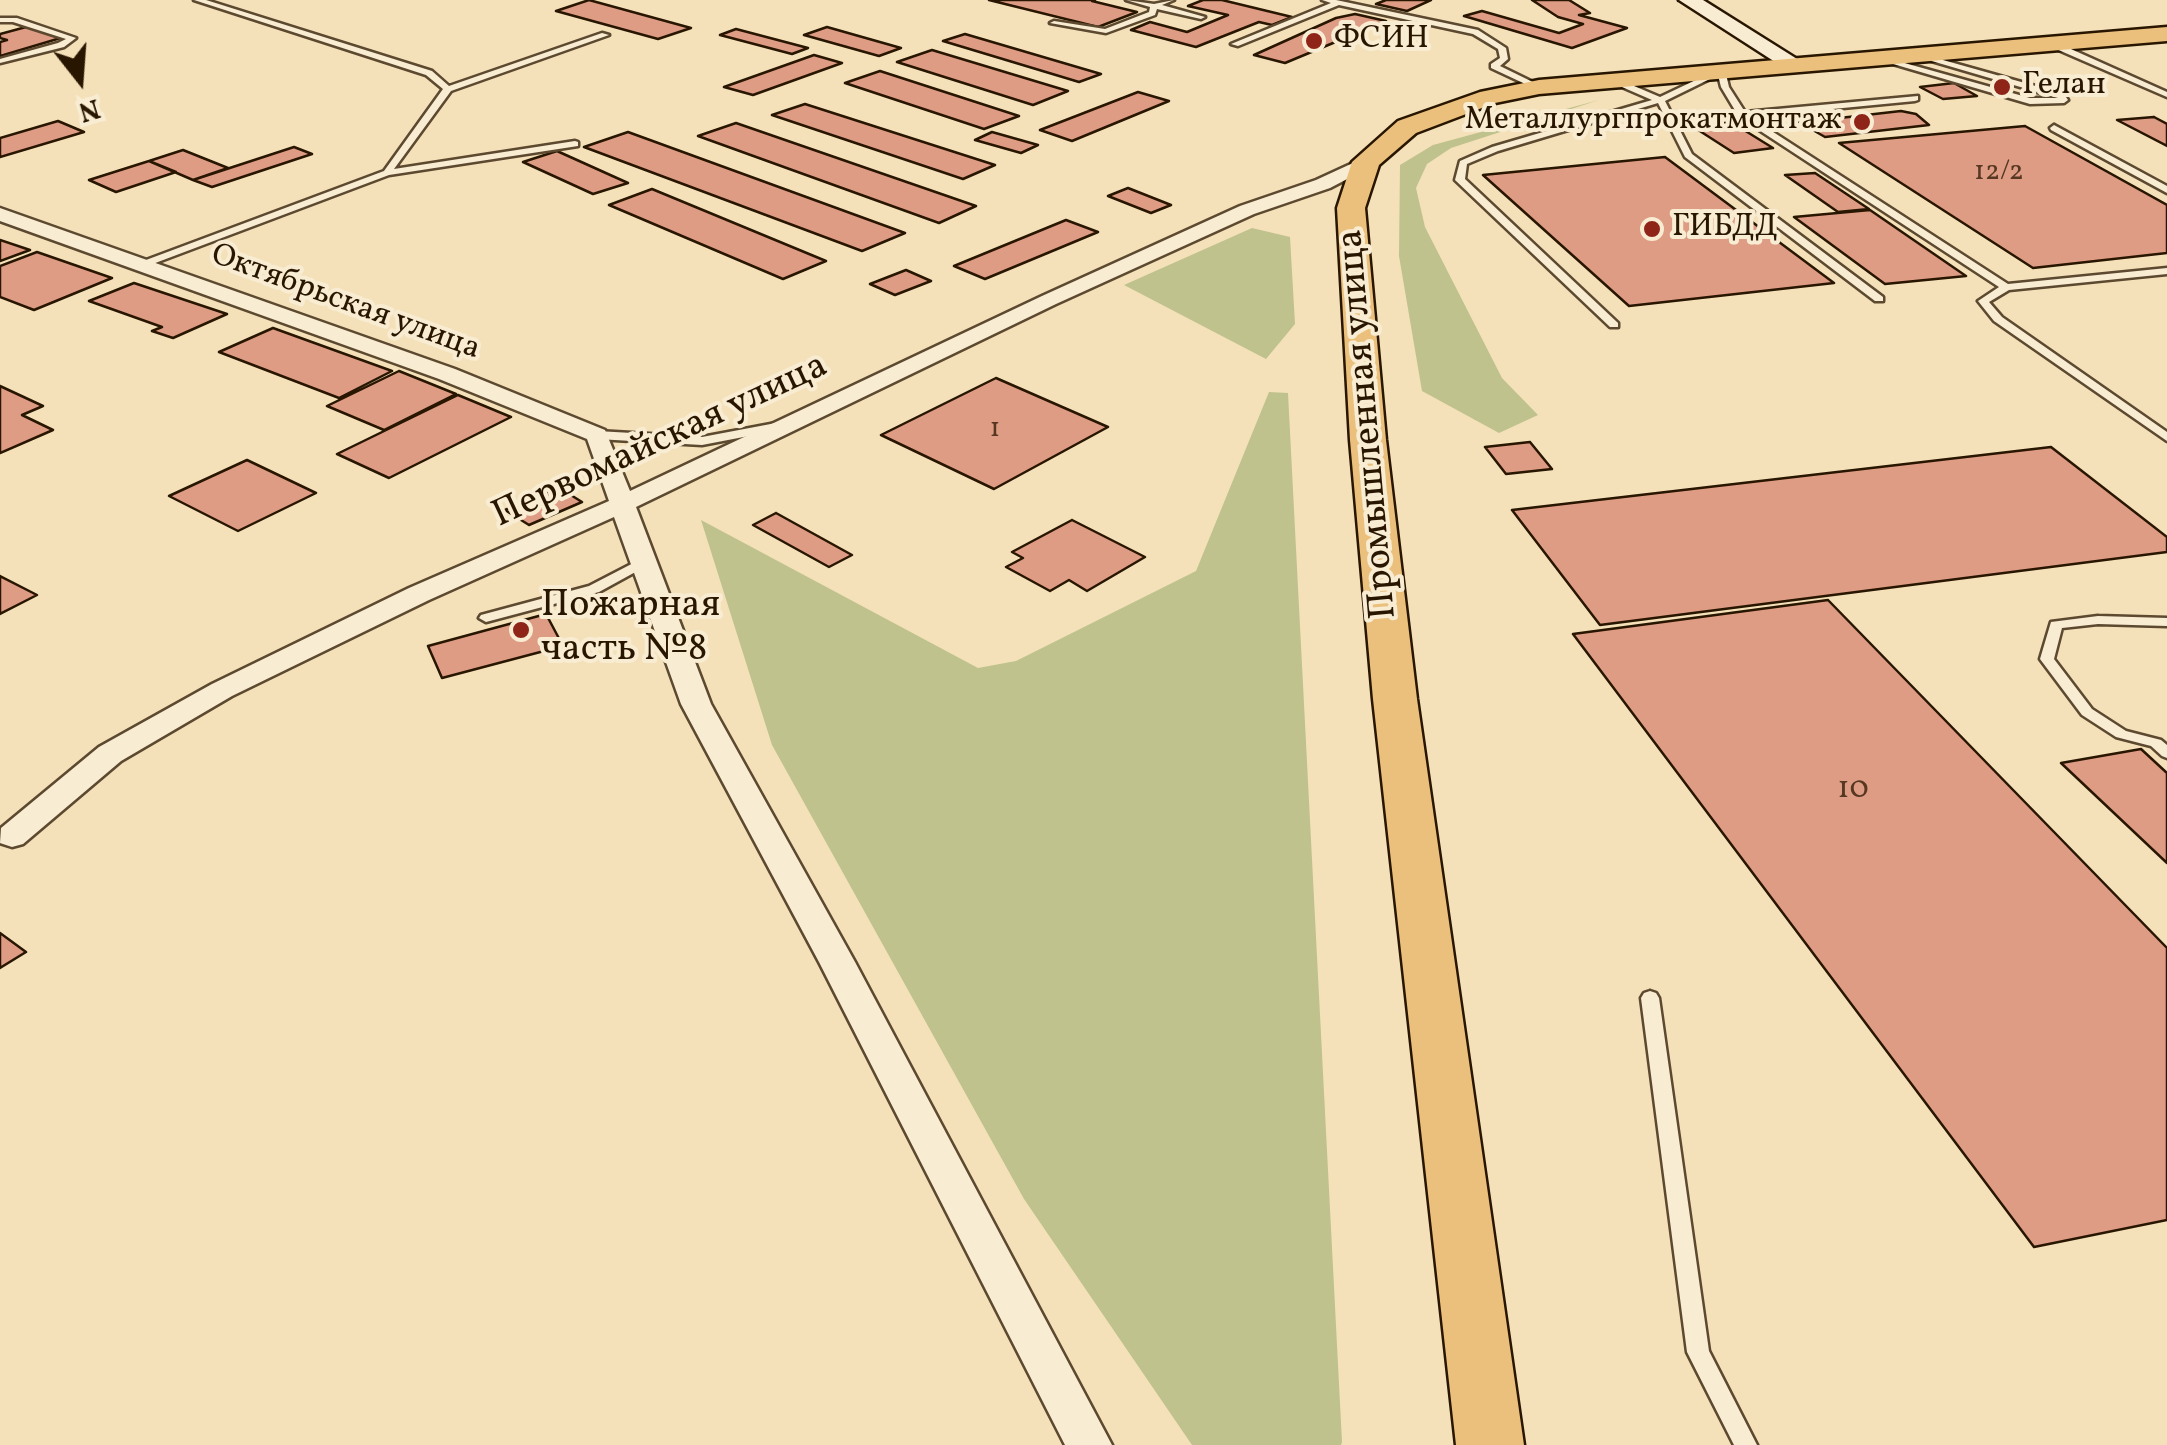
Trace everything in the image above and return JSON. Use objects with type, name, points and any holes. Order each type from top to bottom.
[{"type":"main road","points":[[1688,0],[1794,64]]},
{"type":"main road","points":[[1366,162],[1407,127],[1489,97],[1539,87],[2167,34]]},
{"type":"main road","name":"Промышленная улица","points":[[1366,162],[1351,208],[1368,440],[1395,699],[1490,1445]]},
{"type":"street","name":"Первомайская улица","points":[[12,836],[110,754],[222,690],[1247,210],[1323,184],[1366,162]]},
{"type":"street","name":"Октябрьская улица","points":[[0,214],[448,374],[597,435]]},
{"type":"street","points":[[597,435],[696,704],[837,962],[1089,1445]]},
{"type":"lane","points":[[198,0],[430,73],[448,89]]},
{"type":"lane","points":[[1130,0],[1201,17]]},
{"type":"lane","points":[[1154,6],[1170,0]]},
{"type":"lane","points":[[1326,0],[1475,32],[1502,48],[1504,59],[1494,66],[1539,87]]},
{"type":"lane","points":[[1235,44],[1341,1]]},
{"type":"lane","points":[[1054,23],[1106,31],[1152,13],[1154,6]]},
{"type":"lane","points":[[0,20],[14,20],[72,38],[62,45],[0,62]]},
{"type":"lane","points":[[387,173],[448,89],[605,36]]},
{"type":"lane","points":[[2050,44],[2167,95]]},
{"type":"lane","points":[[1930,54],[2061,96]]},
{"type":"lane","points":[[1876,58],[2030,101],[2064,100],[2005,71],[1930,54]]},
{"type":"lane","points":[[1614,325],[1460,180],[1463,163],[1495,149],[1660,100],[1721,70],[1725,87],[1742,116],[2006,287]]},
{"type":"lane","points":[[1588,81],[1624,85],[1660,100],[1688,155],[1880,299]]},
{"type":"lane","points":[[1742,116],[1915,98]]},
{"type":"lane","points":[[2054,128],[2167,190]]},
{"type":"lane","points":[[142,264],[387,173],[575,144]]},
{"type":"lane","points":[[2167,270],[2006,287],[1983,300],[1998,320],[2167,438]]},
{"type":"lane","points":[[597,435],[702,441],[797,422]]},
{"type":"lane","points":[[486,618],[594,589],[645,561]]},
{"type":"lane","points":[[2167,622],[2098,620],[2056,625],[2047,659],[2087,712],[2121,734],[2156,743],[2167,752]]},
{"type":"lane","points":[[1650,998],[1698,1352],[1746,1445]]},
{"type":"green space","points":[[1599,100],[1451,148],[1427,164],[1416,188],[1425,227],[1502,378],[1538,415],[1499,433],[1422,391],[1399,256],[1400,165],[1433,145]]},
{"type":"green space","points":[[1252,228],[1290,237],[1295,324],[1266,359],[1124,285]]},
{"type":"green space","points":[[1269,392],[1288,393],[1342,1442],[1192,1445],[1024,1199],[772,745],[701,520],[978,668],[1016,661],[1196,571]]},
{"type":"building","points":[[589,0],[691,28],[658,39],[556,11]]},
{"type":"building","points":[[989,0],[1095,0],[1092,1],[1137,12],[1098,27]]},
{"type":"building","points":[[1203,0],[1222,0],[1292,17],[1272,25],[1259,22],[1196,47],[1131,30],[1150,22],[1187,32],[1228,15],[1188,6]]},
{"type":"building","points":[[1386,0],[1431,0],[1407,11],[1376,4]]},
{"type":"building","points":[[1532,0],[1569,0],[1590,13],[1579,15],[1627,28],[1572,48],[1464,16],[1482,11],[1559,33],[1583,24],[1558,17]]},
{"type":"building","name":"ФСИН","points":[[1355,14],[1386,21],[1285,63],[1254,55],[1336,18]]},
{"type":"building","points":[[26,27],[64,37],[0,56],[0,42],[7,40],[0,38],[0,34]]},
{"type":"building","points":[[827,27],[901,48],[879,56],[804,35]]},
{"type":"building","points":[[736,29],[808,48],[792,54],[720,35]]},
{"type":"building","points":[[965,34],[1101,74],[1079,82],[943,41]]},
{"type":"building","points":[[932,50],[1068,91],[1033,105],[897,62]]},
{"type":"building","points":[[814,55],[842,63],[753,95],[724,87]]},
{"type":"building","points":[[880,71],[1019,116],[984,129],[845,83]]},
{"type":"building","points":[[1954,83],[1977,96],[1943,99],[1920,87]]},
{"type":"building","points":[[1138,92],[1169,101],[1072,141],[1040,130]]},
{"type":"building","points":[[805,104],[995,165],[963,179],[772,115]]},
{"type":"building","name":"Металлургпрокатмонтаж","points":[[1901,111],[1916,114],[1929,125],[1825,137],[1792,118],[1813,115],[1822,120]]},
{"type":"building","points":[[2154,117],[2167,124],[2167,146],[2117,120]]},
{"type":"building","points":[[58,121],[84,132],[0,157],[0,138]]},
{"type":"building","points":[[1731,122],[1773,148],[1734,153],[1692,126]]},
{"type":"building","points":[[736,123],[976,206],[939,223],[698,136]]},
{"type":"building","points":[[2025,126],[2167,205],[2167,253],[2033,268],[1839,143]]},
{"type":"building","points":[[628,132],[905,233],[862,251],[584,147]]},
{"type":"building","points":[[992,132],[1038,145],[1021,153],[975,140]]},
{"type":"building","points":[[294,147],[312,154],[212,187],[193,180]]},
{"type":"building","points":[[183,150],[228,168],[193,180],[149,161]]},
{"type":"building","points":[[557,151],[628,183],[593,194],[523,162]]},
{"type":"building","name":"ГИБДД","points":[[1665,157],[1834,283],[1629,306],[1483,175]]},
{"type":"building","points":[[149,161],[176,172],[116,192],[89,180]]},
{"type":"building","points":[[1815,173],[1869,209],[1838,212],[1785,175]]},
{"type":"building","points":[[1128,188],[1171,205],[1151,213],[1108,196]]},
{"type":"building","points":[[652,189],[826,261],[783,279],[609,205]]},
{"type":"building","points":[[1870,210],[1966,276],[1885,284],[1794,217]]},
{"type":"building","points":[[1066,220],[1098,232],[985,279],[954,266]]},
{"type":"building","points":[[0,240],[30,250],[0,261]]},
{"type":"building","points":[[37,252],[112,278],[34,310],[0,297],[0,266]]},
{"type":"building","points":[[906,270],[931,281],[895,295],[870,284]]},
{"type":"building","points":[[134,283],[227,314],[173,338],[152,331],[162,327],[89,301]]},
{"type":"building","points":[[273,328],[392,371],[339,398],[219,352]]},
{"type":"building","points":[[399,371],[456,394],[384,430],[327,406]]},
{"type":"building","points":[[996,378],[1108,427],[994,489],[881,435]]},
{"type":"building","points":[[0,386],[43,406],[22,415],[53,430],[0,453]]},
{"type":"building","points":[[458,395],[511,417],[389,478],[337,454]]},
{"type":"building","points":[[1530,442],[1552,469],[1506,474],[1485,447]]},
{"type":"building","points":[[2051,447],[2167,537],[2167,552],[1600,625],[1512,510]]},
{"type":"building","points":[[247,460],[316,493],[238,531],[169,496]]},
{"type":"building","points":[[558,487],[582,502],[529,525],[505,510]]},
{"type":"building","points":[[776,513],[852,555],[829,567],[753,525]]},
{"type":"building","points":[[1072,520],[1145,557],[1087,591],[1069,580],[1050,591],[1006,567],[1023,558],[1012,552]]},
{"type":"building","points":[[0,576],[37,595],[0,614]]},
{"type":"building","points":[[1828,600],[2167,948],[2167,1220],[2034,1247],[1573,634]]},
{"type":"building","name":"Пожарная часть №8","points":[[546,614],[563,646],[442,678],[428,646]]},
{"type":"building","points":[[2141,749],[2167,773],[2167,863],[2061,763]]},
{"type":"building","points":[[0,933],[26,952],[0,968]]},
{"type":"place","name":"ФСИН","points":[[1314,41]]},
{"type":"place","name":"Гелан","points":[[2002,87]]},
{"type":"place","name":"Металлургпрокатмонтаж","points":[[1862,122]]},
{"type":"place","name":"ГИБДД","points":[[1652,229]]},
{"type":"place","name":"Пожарная часть №8","points":[[521,630]]}]
